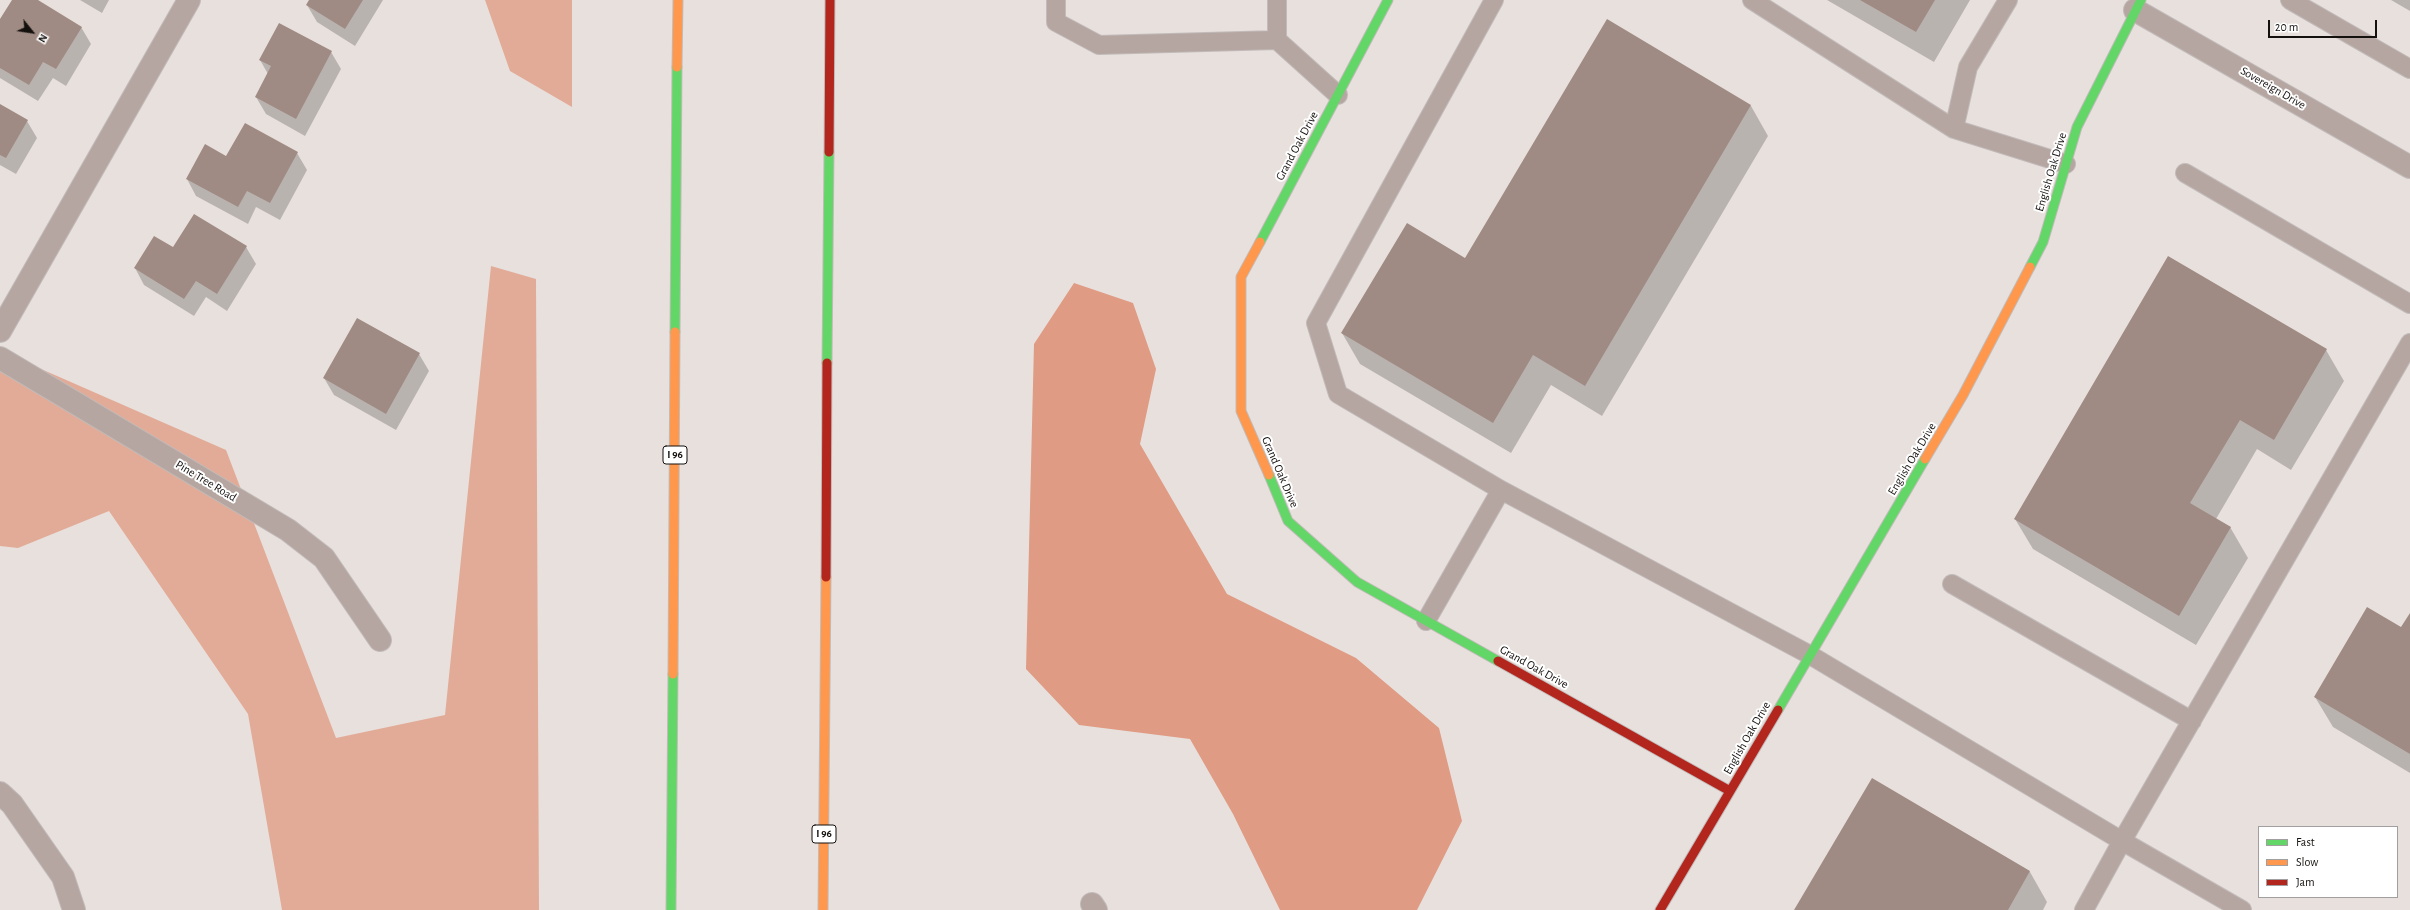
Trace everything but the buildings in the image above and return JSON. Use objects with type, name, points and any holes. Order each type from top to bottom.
[{"type":"main road","name":"I 96","points":[[671,910],[678,0]]},
{"type":"main road","name":"I 96","points":[[823,910],[830,0]]},
{"type":"main road","name":"Grand Oak Drive","points":[[1388,0],[1241,278],[1241,411],[1288,521],[1357,582],[1730,791]]},
{"type":"main road","name":"English Oak Drive","points":[[1660,910],[1963,395],[2043,242],[2077,127],[2138,5]]},
{"type":"street","points":[[0,331],[189,0]]},
{"type":"street","name":"Sovereign Drive","points":[[2138,5],[2410,167]]},
{"type":"street","name":"Pine Tree Road","points":[[0,358],[288,530],[324,558],[380,640]]},
{"type":"street","points":[[0,793],[12,804],[63,877],[74,910]]},
{"type":"lane","points":[[1056,0],[1056,22],[1099,45],[1277,40],[1338,96]]},
{"type":"lane","points":[[1277,0],[1277,40]]},
{"type":"lane","points":[[1494,0],[1316,324],[1338,394],[1501,490],[1810,655],[2122,841],[2242,910]]},
{"type":"lane","points":[[1752,0],[1954,129],[2066,164]]},
{"type":"lane","points":[[1954,129],[1968,67],[2008,0]]},
{"type":"lane","points":[[2290,0],[2410,69]]},
{"type":"lane","points":[[2185,172],[2410,304]]},
{"type":"lane","points":[[2084,910],[2122,841],[2410,343]]},
{"type":"lane","points":[[1426,620],[1501,490]]},
{"type":"lane","points":[[1952,584],[2192,720]]},
{"type":"shaded area","points":[[485,0],[572,0],[572,107],[510,71]]},
{"type":"shaded area","points":[[491,266],[536,279],[539,910],[282,910],[248,714],[109,511],[18,548],[0,546],[0,351],[226,450],[336,738],[445,715]]},
{"type":"shaded area","points":[[1074,283],[1133,303],[1156,369],[1140,444],[1227,594],[1356,658],[1439,728],[1462,821],[1417,910],[1280,910],[1233,814],[1190,739],[1079,725],[1026,669],[1034,344]]},
{"type":"traffic: fast","points":[[1260,242],[1388,0]]},
{"type":"traffic: fast","points":[[2030,267],[2043,242],[2077,127],[2141,0]]},
{"type":"traffic: fast","points":[[675,332],[677,67]]},
{"type":"traffic: fast","points":[[827,363],[829,152]]},
{"type":"traffic: fast","points":[[1778,710],[1925,459]]},
{"type":"traffic: fast","points":[[1269,475],[1288,521],[1357,582],[1498,661]]},
{"type":"traffic: fast","points":[[671,910],[673,674]]},
{"type":"traffic: slow","points":[[677,67],[678,0]]},
{"type":"traffic: slow","points":[[1260,242],[1241,277],[1241,411],[1269,475]]},
{"type":"traffic: slow","points":[[1925,459],[1963,395],[2030,267]]},
{"type":"traffic: slow","points":[[673,674],[675,332]]},
{"type":"traffic: slow","points":[[823,910],[826,577]]},
{"type":"traffic: jam","points":[[829,152],[830,0]]},
{"type":"traffic: jam","points":[[826,577],[827,363]]},
{"type":"traffic: jam","points":[[1498,661],[1730,791]]},
{"type":"traffic: jam","points":[[1660,910],[1778,710]]}]
